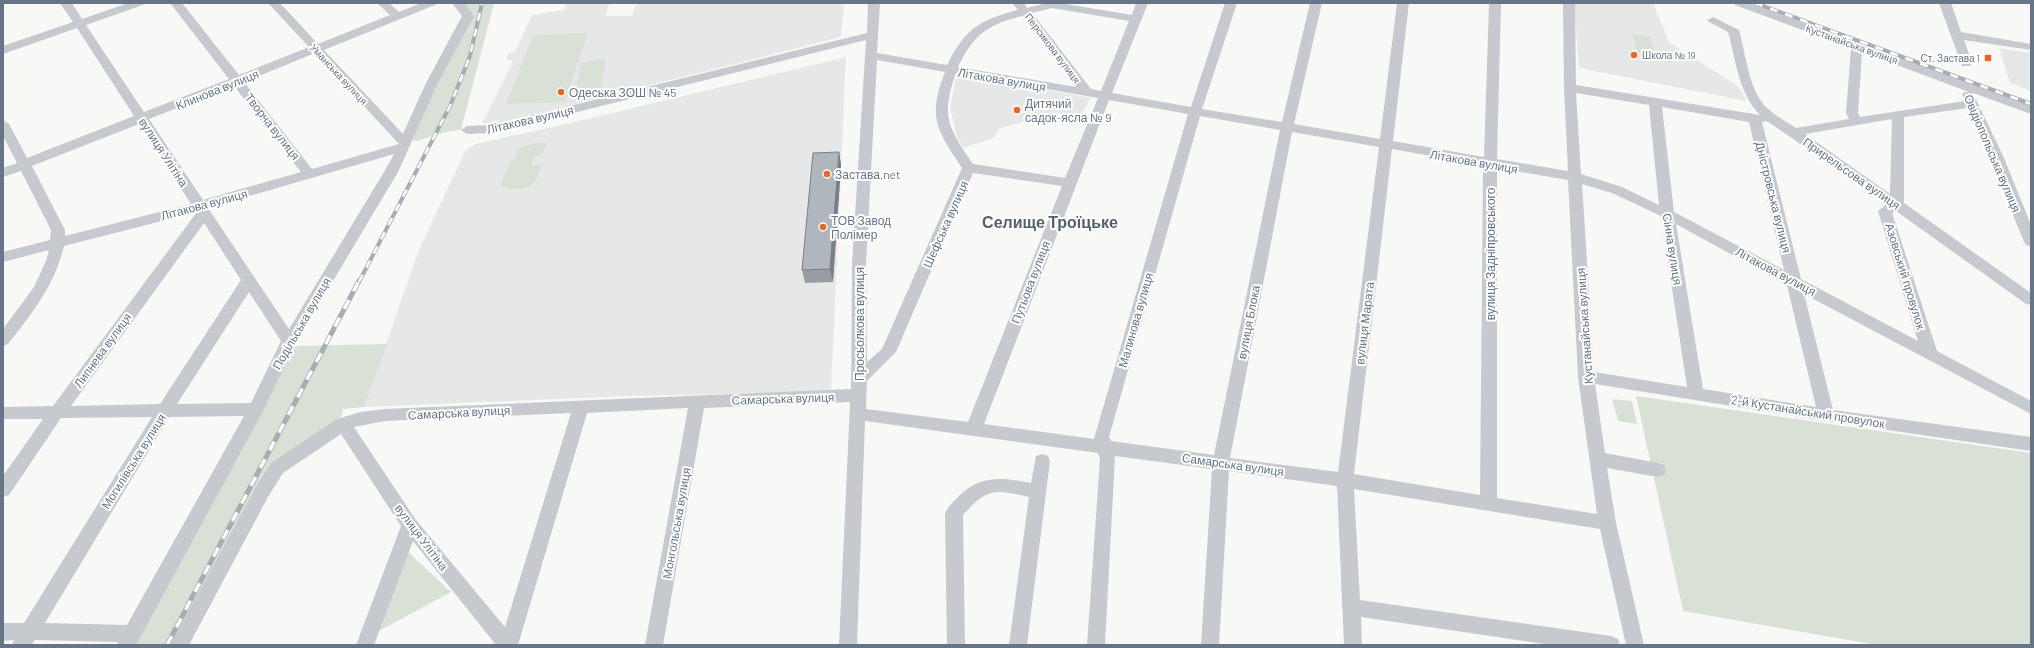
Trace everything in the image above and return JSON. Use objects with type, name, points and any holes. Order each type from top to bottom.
[{"type":"street","name":"вулиця Улітіна","points":[[66,3],[288,340]]},
{"type":"street","points":[[3,50],[138,3]]},
{"type":"street","name":"Творча вулиця","points":[[176,3],[310,175]]},
{"type":"street","name":"Уманська вулиця","points":[[274,3],[405,145]]},
{"type":"street","points":[[383,3],[398,17]]},
{"type":"street","name":"Клинова вулиця","points":[[3,173],[238,81],[431,3]]},
{"type":"street","name":"Подільська вулиця","points":[[130,639],[256,409],[288,340],[391,172],[405,145],[431,85],[468,16],[458,3]]},
{"type":"street","name":"Просьолкова вулиця","points":[[848,645],[858,414],[859,264],[874,3]]},
{"type":"street","name":"Путьова вулиця","points":[[974,429],[1069,183],[1106,97],[1142,3]]},
{"type":"street","name":"Малинова вулиця","points":[[1096,645],[1108,459],[1101,437],[1195,112],[1231,3]]},
{"type":"street","name":"вулиця Блока","points":[[1210,645],[1221,462],[1287,127],[1316,3]]},
{"type":"street","name":"вулиця Марата","points":[[1353,645],[1345,480],[1403,3]]},
{"type":"street","name":"вулиця Задніпровського","points":[[1488,504],[1490,164],[1495,3]]},
{"type":"street","name":"Кустанайська вулиця","points":[[1569,3],[1570,88],[1586,377],[1607,522],[1635,645]]},
{"type":"street","name":"Кустанайська вулиця","points":[[1739,3],[1964,87],[2031,110]]},
{"type":"street","points":[[1945,3],[1964,58]]},
{"type":"street","points":[[1053,4],[1135,19]]},
{"type":"street","name":"Шефська вулиця","points":[[859,378],[888,352],[969,168],[949,137],[942,121],[942,105],[951,70],[968,38],[984,25],[1022,8],[1053,4]]},
{"type":"street","name":"Персикова вулиця","points":[[1022,8],[1087,93]]},
{"type":"street","name":"Прирельсова вулиця","points":[[1712,20],[1733,30],[1750,91],[1756,104],[1769,117],[1794,132],[2031,300]]},
{"type":"street","points":[[1956,34],[2031,47]]},
{"type":"street","name":"Літакова вулиця","points":[[467,130],[493,129],[871,35]]},
{"type":"street","points":[[1857,46],[1852,113],[1857,122]]},
{"type":"street","name":"Літакова вулиця","points":[[870,55],[1106,97],[1287,127],[1490,164],[1575,177],[1617,190],[1667,214],[1794,280],[2031,408]]},
{"type":"street","name":"Овідіопольська вулиця","points":[[1964,87],[1997,158],[2031,240]]},
{"type":"street","points":[[1570,88],[1755,119],[1769,117]]},
{"type":"street","name":"Сінна вулиця","points":[[1655,103],[1667,214],[1696,394]]},
{"type":"street","points":[[1794,132],[1898,114],[1972,104]]},
{"type":"street","points":[[1897,205],[1898,114]]},
{"type":"street","name":"Дністровська вулиця","points":[[1755,119],[1826,415]]},
{"type":"street","points":[[3,124],[58,230],[58,243],[46,281],[3,340]]},
{"type":"street","name":"Літакова вулиця","points":[[3,257],[202,209],[405,145]]},
{"type":"street","points":[[969,168],[1069,183]]},
{"type":"street","name":"Азовський провулок","points":[[1897,205],[1886,211],[1930,354]]},
{"type":"street","name":"Липнева вулиця","points":[[3,490],[202,209]]},
{"type":"street","name":"Могилівська вулиця","points":[[25,638],[164,411],[249,280]]},
{"type":"street","name":"2-й Кустанайський провулок","points":[[1586,377],[1826,415],[2031,444]]},
{"type":"street","name":"Самарська вулиця","points":[[179,645],[262,492],[277,468],[343,424],[361,418],[384,415],[858,395]]},
{"type":"street","name":"Монгольська вулиця","points":[[654,645],[697,401]]},
{"type":"street","points":[[508,645],[581,406]]},
{"type":"street","points":[[3,413],[256,409]]},
{"type":"street","name":"Самарська вулиця","points":[[858,414],[1221,462],[1345,480],[1607,522]]},
{"type":"street","name":"вулиця Улітіна","points":[[343,424],[410,525],[508,645]]},
{"type":"street","points":[[1598,459],[1658,470]]},
{"type":"street","points":[[1018,645],[1042,461]]},
{"type":"street","points":[[956,645],[954,513],[976,490],[986,486],[1005,486],[1037,491]]},
{"type":"street","points":[[365,645],[410,525]]},
{"type":"street","points":[[1352,607],[1564,642],[1611,645]]},
{"type":"street","points":[[3,632],[25,638],[130,639]]},
{"type":"shaded area","points":[[460,3],[494,3],[461,130],[446,132],[416,141],[410,139],[469,15]]},
{"type":"shaded area","name":"Одеська ЗОШ № 45","points":[[567,3],[610,3],[605,16],[632,16],[637,3],[844,3],[841,37],[496,124],[482,123],[513,61],[506,60],[509,52],[515,52],[532,15],[564,10]]},
{"type":"shaded area","name":"Школа № 19","points":[[1574,3],[1651,3],[1654,5],[1669,42],[1738,86],[1747,101],[1579,68]]},
{"type":"shaded area","points":[[588,33],[565,102],[506,104],[533,35]]},
{"type":"shaded area","points":[[1632,34],[1650,36],[1655,55],[1637,53]]},
{"type":"shaded area","points":[[1999,48],[2031,53],[2031,91],[2010,83]]},
{"type":"shaded area","points":[[846,57],[831,392],[631,396],[364,407],[419,250],[465,151],[476,144]]},
{"type":"shaded area","points":[[606,59],[601,90],[575,92],[581,62]]},
{"type":"shaded area","name":"Дитячий садок-ясла № 9","points":[[957,73],[1091,98],[1080,117],[1056,113],[1000,128],[994,138],[963,148],[957,138],[950,107]]},
{"type":"shaded area","points":[[540,142],[547,144],[542,155],[534,156],[531,165],[542,165],[532,185],[518,189],[506,189],[502,187],[501,183],[511,160],[515,160],[519,148]]},
{"type":"shaded area","points":[[387,344],[364,407],[343,409],[340,421],[286,456],[177,645],[130,645],[294,346]]},
{"type":"shaded area","points":[[1636,396],[2031,453],[2031,645],[1877,645],[1683,611]]},
{"type":"shaded area","points":[[1612,399],[1632,401],[1637,424],[1618,421]]},
{"type":"shaded area","points":[[406,550],[451,592],[379,631]]},
{"type":"building","name":"ТОВ Завод Полімер","points":[[839,152],[830,269],[802,270],[813,153]]},
{"type":"railway","points":[[359,282],[450,106],[470,56],[482,3]]},
{"type":"railway","points":[[1755,3],[2031,104]]},
{"type":"railway","points":[[167,645],[359,281]]},
{"type":"place","name":"Школа № 19","points":[[1634,55]]},
{"type":"place","name":"Ст. Застава 1","points":[[1988,58]]},
{"type":"place","name":"Одеська ЗОШ № 45","points":[[561,92]]},
{"type":"place","name":"Дитячий садок-ясла № 9","points":[[1017,110]]},
{"type":"place","name":"Застава.net","points":[[827,174]]},
{"type":"place","name":"ТОВ Завод Полімер","points":[[823,227]]},
{"type":"district","name":"Селище Троїцьке","points":[[1050,221]]}]
